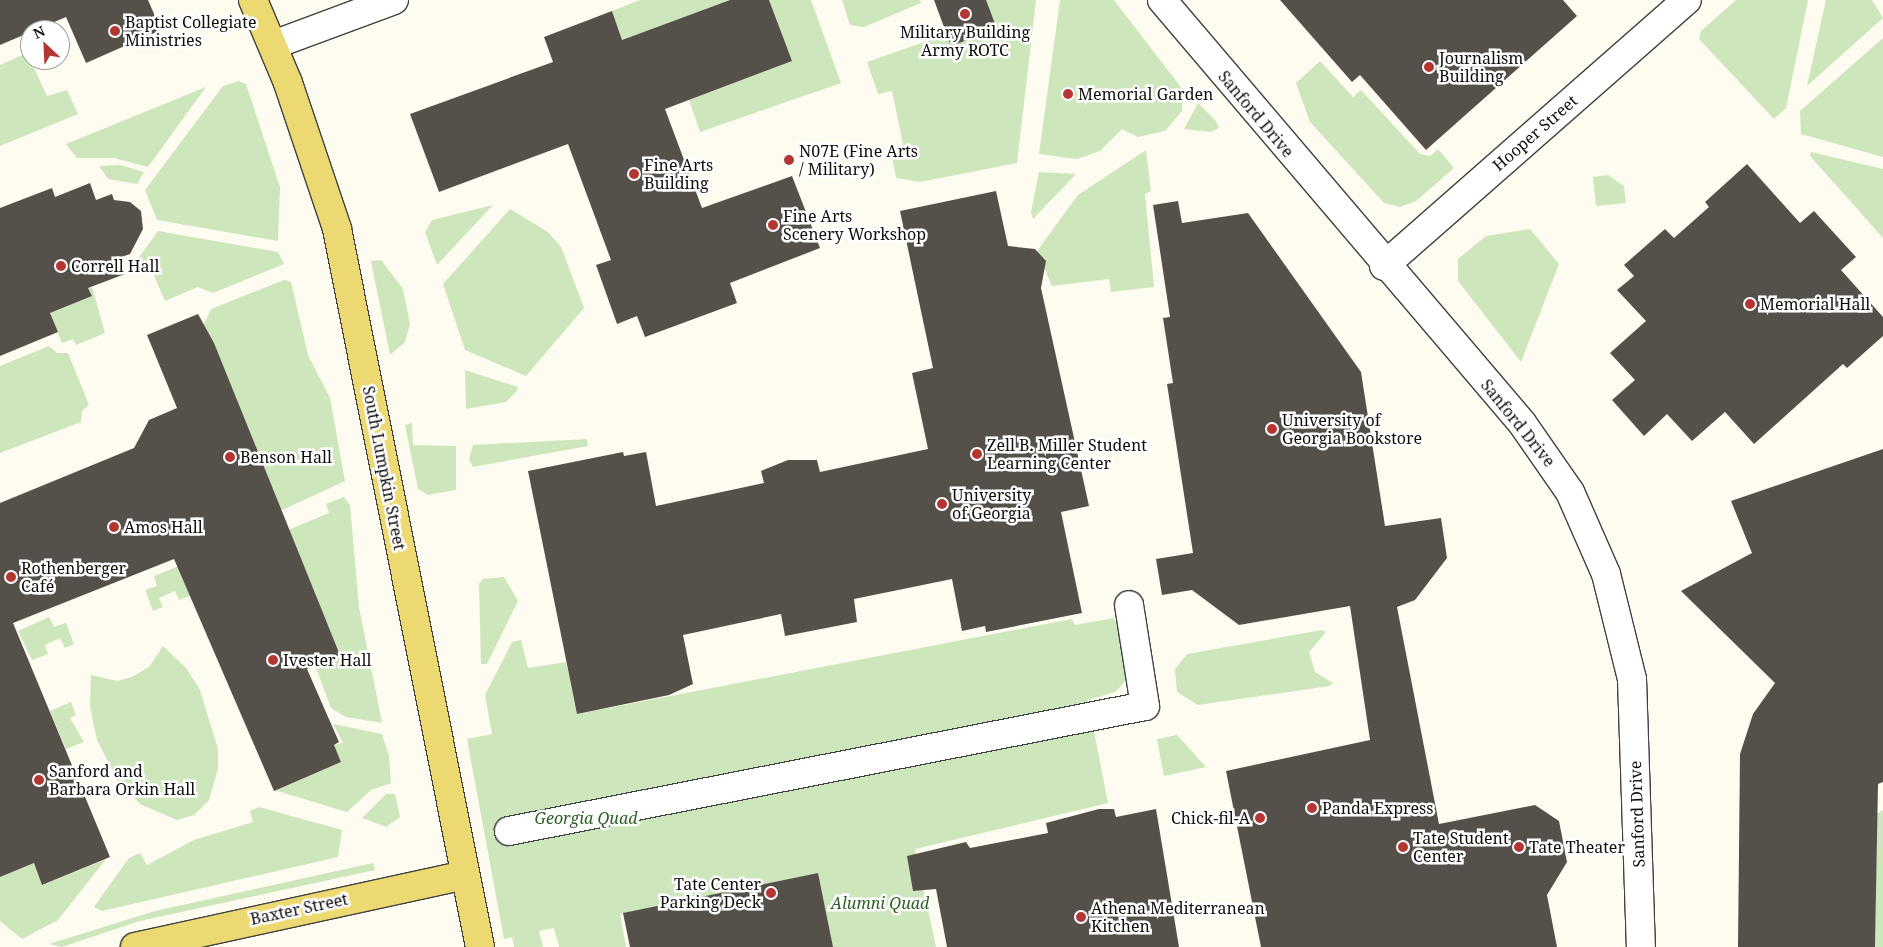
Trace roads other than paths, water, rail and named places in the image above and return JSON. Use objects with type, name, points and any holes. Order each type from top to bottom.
[{"type":"main road","name":"South Lumpkin Street","points":[[252,0],[273,45],[337,229],[464,875],[480,947]]},
{"type":"main road","name":"Baxter Street","points":[[135,947],[464,875]]},
{"type":"street","points":[[273,45],[394,0]]},
{"type":"street","name":"Sanford Drive","points":[[1162,0],[1384,266],[1522,423],[1562,480],[1590,532],[1624,637],[1632,679],[1641,947]]},
{"type":"street","name":"Hooper Street","points":[[1384,266],[1687,0]]},
{"type":"street","points":[[509,831],[1145,706],[1130,605]]},
{"type":"place","name":"Military Building Army ROTC","points":[[965,14]]},
{"type":"place","name":"Baptist Collegiate Ministries","points":[[115,31]]},
{"type":"place","name":"Journalism Building","points":[[1429,67]]},
{"type":"place","name":"Memorial Garden","points":[[1068,94]]},
{"type":"place","name":"N07E (Fine Arts / Military)","points":[[789,160]]},
{"type":"place","name":"Fine Arts Building","points":[[634,174]]},
{"type":"place","name":"Fine Arts Scenery Workshop","points":[[773,225]]},
{"type":"place","name":"Correll Hall","points":[[61,266]]},
{"type":"place","name":"Memorial Hall","points":[[1750,304]]},
{"type":"place","name":"University of Georgia Bookstore","points":[[1272,429]]},
{"type":"place","name":"Zell B. Miller Student Learning Center","points":[[977,454]]},
{"type":"place","name":"Benson Hall","points":[[230,457]]},
{"type":"place","name":"University of Georgia","points":[[942,504]]},
{"type":"place","name":"Amos Hall","points":[[114,527]]},
{"type":"place","name":"Rothenberger Café","points":[[11,577]]},
{"type":"place","name":"Ivester Hall","points":[[273,660]]},
{"type":"place","name":"Sanford and Barbara Orkin Hall","points":[[39,780]]},
{"type":"place","name":"Panda Express","points":[[1312,808]]},
{"type":"place","name":"Chick-fil-A","points":[[1260,818]]},
{"type":"place","name":"Tate Student Center","points":[[1403,847]]},
{"type":"place","name":"Tate Theater","points":[[1519,847]]},
{"type":"place","name":"Tate Center Parking Deck","points":[[771,893]]},
{"type":"place","name":"Athena Mediterranean Kitchen","points":[[1081,917]]},
{"type":"park label","name":"Georgia Quad","points":[[586,818]]},
{"type":"park label","name":"Alumni Quad","points":[[880,903]]}]
